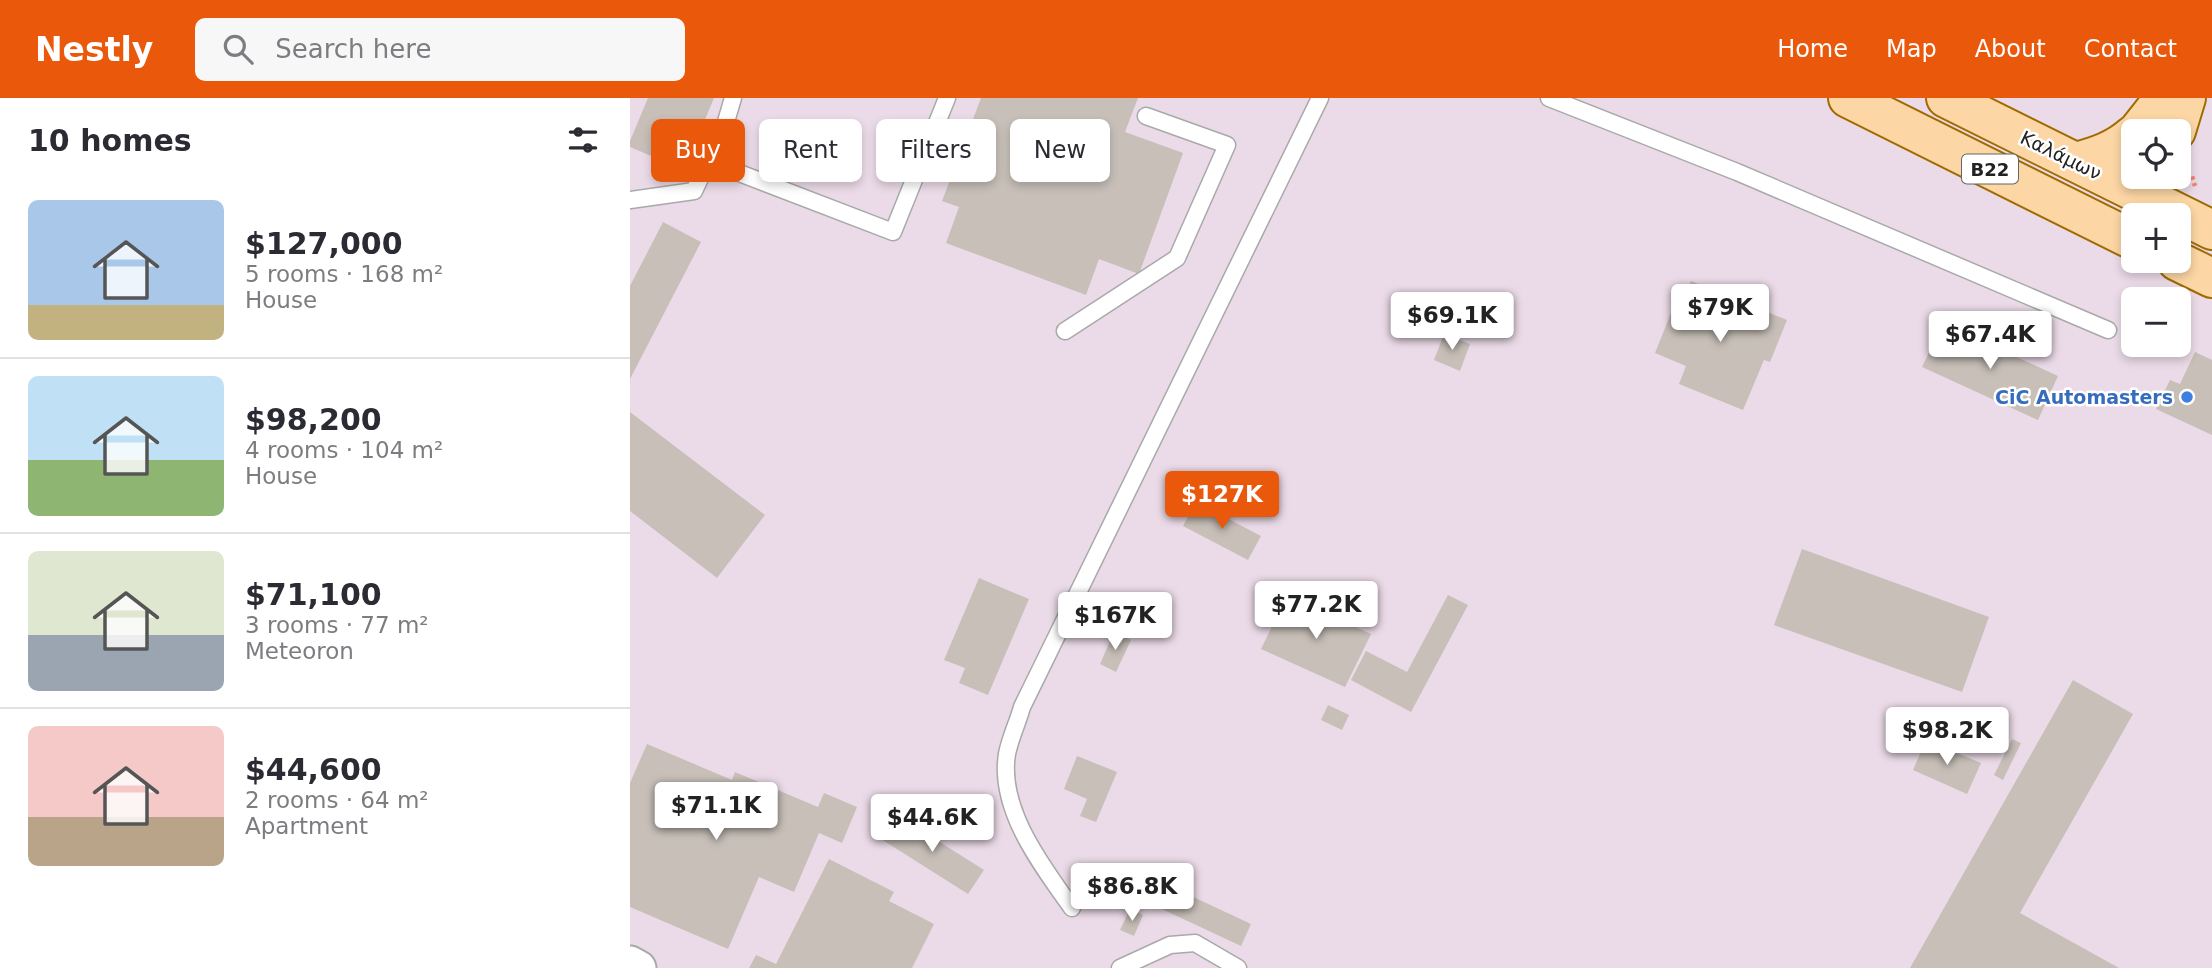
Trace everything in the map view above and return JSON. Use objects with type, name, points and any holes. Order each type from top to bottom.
[{"type":"main road","name":"B22","points":[[1848,98],[2121,234]]},
{"type":"main road","name":"Καλάμων","points":[[1947,98],[2196,223]]},
{"type":"main road","points":[[2147,119],[2164,98]]},
{"type":"main road","points":[[2180,119],[2186,98]]},
{"type":"main road","points":[[2076,162],[2104,154],[2121,146]]},
{"type":"main road","points":[[2178,189],[2196,223]]},
{"type":"main road","points":[[2191,268],[2212,278]]},
{"type":"street","points":[[630,963],[639,968]]},
{"type":"lane","points":[[727,119],[733,98]]},
{"type":"lane","points":[[745,175],[893,232],[947,98]]},
{"type":"lane","points":[[1072,908],[1040,862],[1008,799],[1007,754],[1023,708],[1320,98]]},
{"type":"lane","points":[[1549,98],[1737,172],[2108,330]]},
{"type":"lane","points":[[1065,331],[1177,258],[1227,145],[1146,116]]},
{"type":"lane","points":[[630,200],[694,191],[698,182]]},
{"type":"lane","points":[[1120,968],[1170,945],[1195,943],[1238,968]]},
{"type":"shaded area","points":[[630,98],[2212,98],[2212,968],[630,968]]},
{"type":"building","points":[[648,98],[714,98],[705,119],[651,119],[651,156],[630,147]]},
{"type":"building","points":[[981,98],[1138,98],[1125,132],[1183,153],[1139,274],[1099,259],[1086,295],[946,243],[959,207],[942,201],[949,182],[996,182],[996,119],[973,119]]},
{"type":"building","points":[[663,222],[701,242],[630,379],[630,286]]},
{"type":"building","points":[[1691,281],[1787,320],[1770,362],[1764,360],[1743,410],[1679,384],[1686,366],[1655,353],[1671,313],[1676,316]]},
{"type":"building","points":[[1943,323],[2058,376],[2038,420],[1922,367]]},
{"type":"building","points":[[1444,334],[1470,344],[1460,371],[1434,360]]},
{"type":"building","name":"CiC Automasters","points":[[2195,352],[2212,360],[2212,435],[2156,409],[2170,380],[2180,384]]},
{"type":"building","points":[[630,412],[765,515],[717,578],[630,511]]},
{"type":"building","points":[[1196,502],[1261,536],[1248,560],[1183,526]]},
{"type":"building","points":[[1802,549],[1989,617],[1962,692],[1774,625]]},
{"type":"building","points":[[979,578],[1029,599],[988,695],[959,683],[965,668],[944,660]]},
{"type":"building","points":[[1287,595],[1371,634],[1345,687],[1261,649]]},
{"type":"building","points":[[1448,595],[1468,605],[1411,712],[1351,680],[1366,651],[1407,672]]},
{"type":"building","points":[[1114,632],[1131,640],[1116,672],[1100,664]]},
{"type":"building","points":[[2073,680],[2133,714],[2020,913],[2119,968],[1910,968]]},
{"type":"building","points":[[1328,705],[1349,715],[1342,730],[1321,720]]},
{"type":"building","points":[[2012,739],[2021,743],[2003,780],[1994,775]]},
{"type":"building","points":[[1926,740],[1981,763],[1967,794],[1913,770]]},
{"type":"building","points":[[647,744],[732,780],[735,772],[818,807],[824,793],[857,807],[842,843],[819,833],[794,892],[759,877],[728,949],[630,907],[630,783]]},
{"type":"building","points":[[1077,756],[1117,772],[1096,822],[1080,816],[1087,799],[1064,789]]},
{"type":"building","points":[[897,815],[984,870],[968,894],[881,839]]},
{"type":"building","points":[[829,859],[894,892],[889,901],[934,924],[912,968],[749,968],[756,955],[776,964]]},
{"type":"building","points":[[1159,881],[1251,924],[1241,946],[1149,903]]},
{"type":"building","points":[[1130,909],[1143,915],[1134,936],[1120,930]]},
{"type":"place","name":"CiC Automasters","points":[[2187,397]]}]
